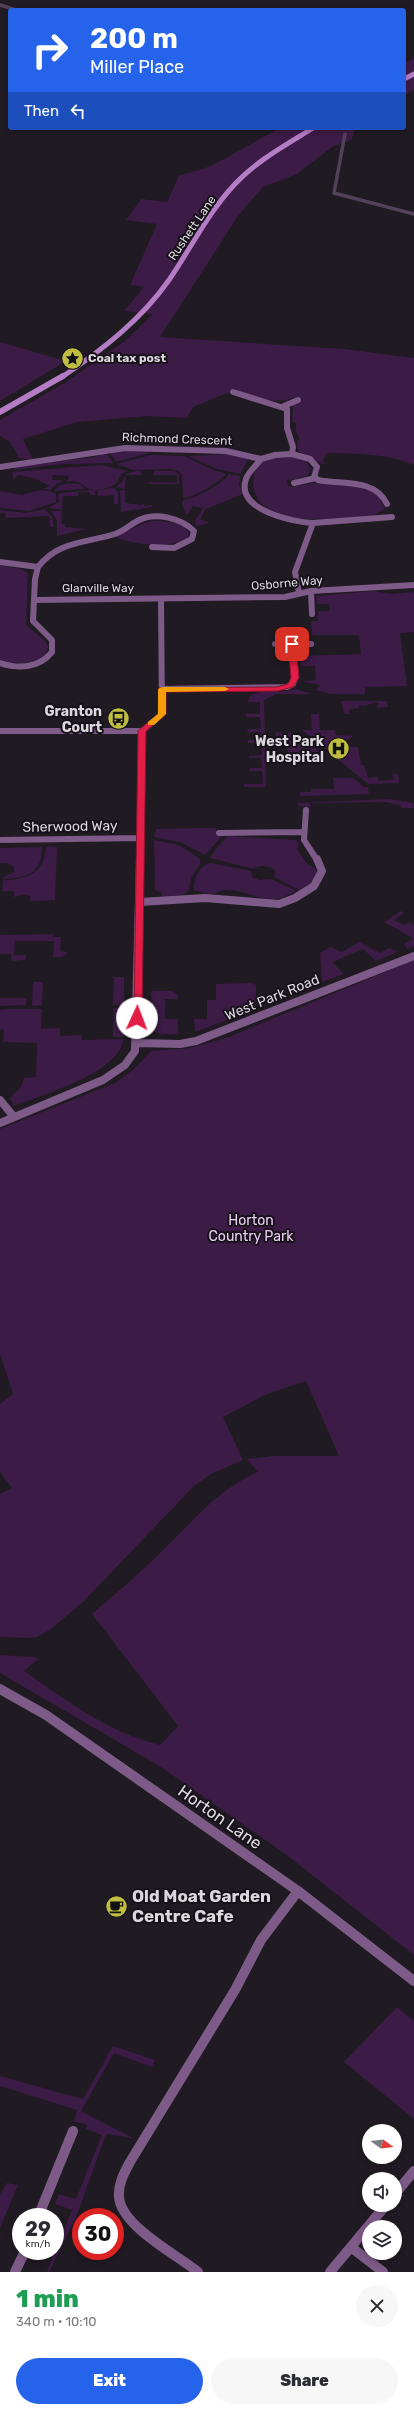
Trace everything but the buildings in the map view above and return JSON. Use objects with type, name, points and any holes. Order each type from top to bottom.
[{"type":"main road","name":"Rushett Lane","points":[[26,399],[98,350],[145,309],[171,277],[234,184],[265,158],[310,130]]},
{"type":"main road","points":[[0,412],[26,399]]},
{"type":"main road","points":[[0,415],[26,399]]},
{"type":"street","points":[[233,392],[255,400],[284,406],[298,400]]},
{"type":"street","points":[[284,406],[287,409],[287,428],[294,447],[292,454]]},
{"type":"street","name":"Richmond Crescent","points":[[0,467],[64,459],[121,448],[226,451],[261,459]]},
{"type":"street","points":[[316,478],[316,463],[303,456],[292,454],[275,455],[261,459],[250,471],[245,482],[251,499],[269,513],[294,521],[313,523],[392,517]]},
{"type":"street","points":[[294,483],[316,478],[328,482],[373,488],[385,497],[387,504]]},
{"type":"street","points":[[0,663],[26,666],[42,661],[52,653],[54,648],[52,640],[34,624],[35,576],[38,567],[50,555],[64,546],[116,534],[143,518],[162,518],[178,521],[189,525],[194,531],[192,539],[182,546],[171,548],[152,547]]},
{"type":"street","points":[[299,593],[296,585],[296,561],[310,537],[313,523]]},
{"type":"street","points":[[0,562],[38,567]]},
{"type":"street","name":"Osborne Way","points":[[161,599],[285,597],[311,591],[414,585]]},
{"type":"street","points":[[311,591],[312,614]]},
{"type":"street","points":[[0,731],[142,731],[162,714],[161,599]]},
{"type":"street","name":"Glanville Way","points":[[34,600],[161,599]]},
{"type":"street","points":[[275,644],[311,644]]},
{"type":"street","points":[[162,689],[287,687],[293,684],[295,679],[292,644]]},
{"type":"street","points":[[0,1123],[114,1074],[131,1058],[136,1043],[140,902],[142,731]]},
{"type":"street","points":[[140,902],[205,898],[272,904],[288,902],[314,886],[321,875],[319,863],[305,844],[304,832],[306,810]]},
{"type":"street","points":[[219,833],[304,832]]},
{"type":"street","name":"Sherwood Way","points":[[0,840],[141,838]]},
{"type":"street","name":"West Park Road","points":[[136,1043],[180,1044],[196,1041],[414,956]]},
{"type":"street","points":[[0,1100],[14,1117]]},
{"type":"street","name":"Horton Lane","points":[[0,1689],[46,1715],[298,1891],[414,1981]]},
{"type":"street","points":[[198,2272],[129,2220],[119,2202],[119,2184],[138,2148],[235,1990],[261,1940],[298,1891]]},
{"type":"street","points":[[42,2208],[73,2131]]},
{"type":"street","points":[[402,2186],[414,2171]]},
{"type":"street","points":[[330,2272],[380,2212]]},
{"type":"street","points":[[351,2247],[383,2272]]},
{"type":"street","points":[[16,2272],[21,2260]]},
{"type":"green space","points":[[414,59],[414,90],[406,94],[406,62]]},
{"type":"green space","points":[[276,130],[355,130],[351,140],[332,147],[297,174],[263,187],[238,216],[160,337],[344,349],[414,358],[414,465],[382,456],[327,453],[323,460],[325,465],[298,450],[297,441],[300,439],[296,432],[296,423],[292,421],[293,405],[303,400],[296,397],[280,401],[265,400],[234,390],[193,407],[187,418],[147,416],[77,422],[23,439],[33,460],[19,458],[10,442],[0,436],[0,420],[66,382],[125,341],[153,314],[124,311],[144,287],[130,285],[157,224],[126,220],[141,199],[167,202],[179,176],[211,166]]},
{"type":"green space","points":[[0,342],[66,361],[0,401]]},
{"type":"green space","points":[[118,451],[146,451],[149,453],[116,462],[110,453]]},
{"type":"green space","points":[[106,452],[113,463],[62,464],[14,470],[15,467],[94,457]]},
{"type":"green space","points":[[228,454],[248,459],[241,474],[217,469],[188,456]]},
{"type":"green space","points":[[151,455],[184,456],[211,469],[226,474],[223,478],[206,489],[183,498],[182,476],[179,471],[171,469],[133,470],[116,464]]},
{"type":"green space","points":[[292,457],[304,460],[311,469],[307,476],[286,481],[290,487],[314,483],[369,489],[381,498],[382,506],[386,507],[376,514],[366,517],[323,519],[294,518],[275,512],[260,502],[256,496],[253,481],[254,474],[257,467],[270,458]]},
{"type":"green space","points":[[100,465],[129,471],[122,473],[115,485],[96,490],[89,489],[77,482],[66,482],[69,476],[53,475],[52,480],[62,480],[62,482],[55,485],[51,490],[42,489],[50,486],[34,478],[18,475],[13,480],[12,472]]},
{"type":"green space","points":[[141,471],[141,475],[126,475],[125,489],[116,487],[122,482],[126,474]]},
{"type":"green space","points":[[154,471],[175,471],[179,474],[179,484],[149,484],[149,482],[177,483],[177,475],[154,475]]},
{"type":"green space","points":[[229,474],[240,476],[239,485],[243,494],[206,509],[200,519],[210,523],[196,526],[195,521],[203,508],[193,506],[187,515],[182,505],[183,500],[195,497],[208,490],[221,482]]},
{"type":"green space","points":[[69,483],[80,484],[85,489],[54,491],[60,485]]},
{"type":"green space","points":[[114,488],[118,492],[118,504],[114,504],[114,495],[98,496],[98,490]]},
{"type":"green space","points":[[41,490],[56,493],[56,502],[29,511],[0,508],[0,491],[22,495]]},
{"type":"green space","points":[[95,490],[95,495],[90,495],[90,492],[78,492],[78,496],[63,496],[62,510],[48,508],[59,502],[58,495],[61,493]]},
{"type":"green space","points":[[125,490],[125,503],[142,505],[144,503],[144,506],[152,505],[152,507],[121,512],[120,491]]},
{"type":"green space","points":[[45,509],[52,517],[54,527],[50,527],[50,517],[48,516],[5,518],[6,513],[0,513],[0,510],[26,513]]},
{"type":"green space","points":[[51,511],[62,511],[61,524],[65,524],[65,527],[86,529],[57,536],[57,521]]},
{"type":"green space","points":[[152,521],[179,524],[187,530],[189,535],[184,539],[166,544],[142,544],[131,542],[116,536],[144,523]]},
{"type":"green space","points":[[0,565],[21,569],[28,573],[26,625],[45,641],[48,646],[46,653],[36,661],[13,663],[0,660]]},
{"type":"green space","points":[[373,591],[391,594],[414,592],[414,632],[400,633],[407,686],[365,687],[365,694],[330,694],[316,690],[320,685],[304,682],[316,680],[315,666],[301,666],[300,656],[361,654],[359,635],[312,635],[311,621],[318,621],[318,611],[330,611],[329,604],[317,604],[316,596]]},
{"type":"green space","points":[[295,689],[313,694],[276,694],[264,700],[266,787],[244,787],[244,784],[263,784],[262,771],[250,771],[250,768],[262,768],[261,758],[249,758],[249,756],[262,755],[261,743],[248,743],[248,740],[261,740],[260,732],[248,732],[247,729],[261,729],[260,717],[246,717],[246,714],[260,714],[260,702],[248,702],[249,697],[259,692],[289,691]]},
{"type":"green space","points":[[341,701],[387,701],[388,707],[378,708],[377,706],[379,704],[374,702],[366,706],[360,705],[358,708],[348,710],[350,714],[344,714]]},
{"type":"green space","points":[[311,714],[319,714],[320,730],[335,730],[336,735],[354,736],[328,751],[302,730],[312,730]]},
{"type":"green space","points":[[275,732],[295,733],[325,756],[313,756],[313,761],[281,761],[288,752],[284,744],[276,738]]},
{"type":"green space","points":[[348,742],[350,747],[358,747],[361,765],[364,765],[368,778],[377,777],[379,781],[394,780],[393,774],[398,774],[399,783],[368,784],[330,753]]},
{"type":"green space","points":[[333,778],[353,778],[364,787],[368,787],[369,794],[300,796],[300,792],[311,792],[311,789],[334,789]]},
{"type":"green space","points":[[389,799],[413,803],[414,808],[401,808],[400,805],[386,802],[310,803],[311,807],[298,806],[298,803]]},
{"type":"green space","points":[[216,828],[217,836],[222,836],[205,855],[180,842],[154,837],[156,829]]},
{"type":"green space","points":[[228,836],[296,840],[299,845],[297,849],[307,864],[315,868],[316,875],[310,883],[299,890],[274,877],[275,870],[270,867],[261,866],[254,869],[210,858],[217,847]]},
{"type":"green space","points":[[154,840],[179,845],[200,859],[200,864],[191,878],[189,890],[183,895],[162,897],[162,893],[155,890]]},
{"type":"green space","points":[[42,847],[39,863],[32,873],[26,876],[3,879],[3,877],[14,872],[14,867],[7,863],[0,863],[0,848]]},
{"type":"green space","points":[[46,847],[57,847],[55,900],[30,901],[30,896],[23,895],[14,897],[14,891],[2,891],[3,880],[11,880],[26,876],[38,869],[45,856]]},
{"type":"green space","points":[[211,863],[251,871],[252,877],[259,880],[271,879],[296,891],[275,899],[267,899],[236,891],[224,890],[211,894],[194,890],[198,873],[204,866]]},
{"type":"green space","points":[[401,911],[404,913],[394,920],[404,925],[409,922],[414,925],[414,946],[407,949],[404,944],[413,938],[384,922]]},
{"type":"green space","points":[[53,934],[53,937],[61,937],[60,951],[66,952],[67,954],[62,957],[53,957],[54,941],[15,941],[14,955],[26,955],[25,960],[11,961],[11,954],[0,954],[0,935]]},
{"type":"green space","points":[[359,942],[380,953],[389,948],[398,952],[376,961],[363,949],[332,962],[344,974],[322,982],[320,953],[330,947],[342,952]]},
{"type":"green space","name":"Horton Country Park","points":[[414,960],[414,1955],[284,1853],[161,1767],[0,1673],[0,1655],[34,1657],[38,1659],[24,1671],[105,1724],[140,1739],[160,1745],[178,1726],[92,1614],[144,1569],[218,1497],[244,1479],[258,1472],[247,1459],[273,1456],[339,1456],[306,1381],[267,1394],[223,1417],[243,1460],[211,1474],[194,1486],[84,1601],[51,1629],[37,1637],[0,1637],[0,1494],[12,1488],[0,1472],[0,1404],[13,1394],[0,1354],[0,1129],[115,1083],[133,1070],[151,1051],[190,1048],[226,1038]]},
{"type":"green space","points":[[114,977],[124,977],[124,1005],[113,1005]]},
{"type":"green space","points":[[33,982],[43,982],[42,1005],[32,1006]]},
{"type":"green space","points":[[251,983],[256,985],[256,1009],[195,1032],[194,1019],[207,1019],[207,1000],[216,1000],[216,984]]},
{"type":"green space","points":[[151,991],[171,991],[177,994],[178,999],[165,999],[165,1019],[178,1019],[178,1034],[160,1034],[153,1030]]},
{"type":"green space","points":[[0,998],[27,998],[26,1005],[0,1006]]},
{"type":"green space","points":[[113,1008],[124,1008],[123,1037],[113,1037]]},
{"type":"green space","points":[[42,1009],[41,1029],[60,1028],[60,1036],[82,1035],[82,1040],[123,1039],[119,1051],[109,1062],[95,1072],[60,1089],[14,1106],[10,1098],[21,1087],[24,1078],[36,1077],[37,1043],[3,1042],[4,1030],[0,1029],[0,1010]]},
{"type":"green space","points":[[397,2007],[414,2021],[414,2119],[344,2062]]},
{"type":"green space","points":[[113,2046],[155,2060],[152,2067],[114,2053],[81,2111],[133,2138],[106,2134],[80,2208],[72,2208],[72,2210],[55,2204],[59,2194],[76,2199],[102,2135],[86,2129],[87,2125],[74,2121],[77,2110],[0,2086],[0,2076],[83,2099]]},
{"type":"green space","points":[[7,2183],[18,2185],[0,2228],[0,2194]]},
{"type":"green space","points":[[72,2210],[72,2225],[64,2241],[64,2230]]},
{"type":"green space","points":[[52,2260],[55,2260],[49,2272],[47,2272]]},
{"type":"waterway","points":[[0,5],[10,8]]},
{"type":"waterway","points":[[345,134],[334,193],[414,214]]},
{"type":"slow traffic","points":[[151,723],[162,714],[162,689],[225,689]]},
{"type":"place","name":"Coal tax post","points":[[72,358]]},
{"type":"place","name":"Granton Court","points":[[118,719]]},
{"type":"place","name":"West Park Hospital","points":[[339,749]]},
{"type":"place","name":"Old Moat Garden Centre Cafe","points":[[117,1906]]},
{"type":"route","points":[[137,1018],[142,731],[162,714],[162,689],[278,689],[291,686],[295,678],[292,644]]}]
